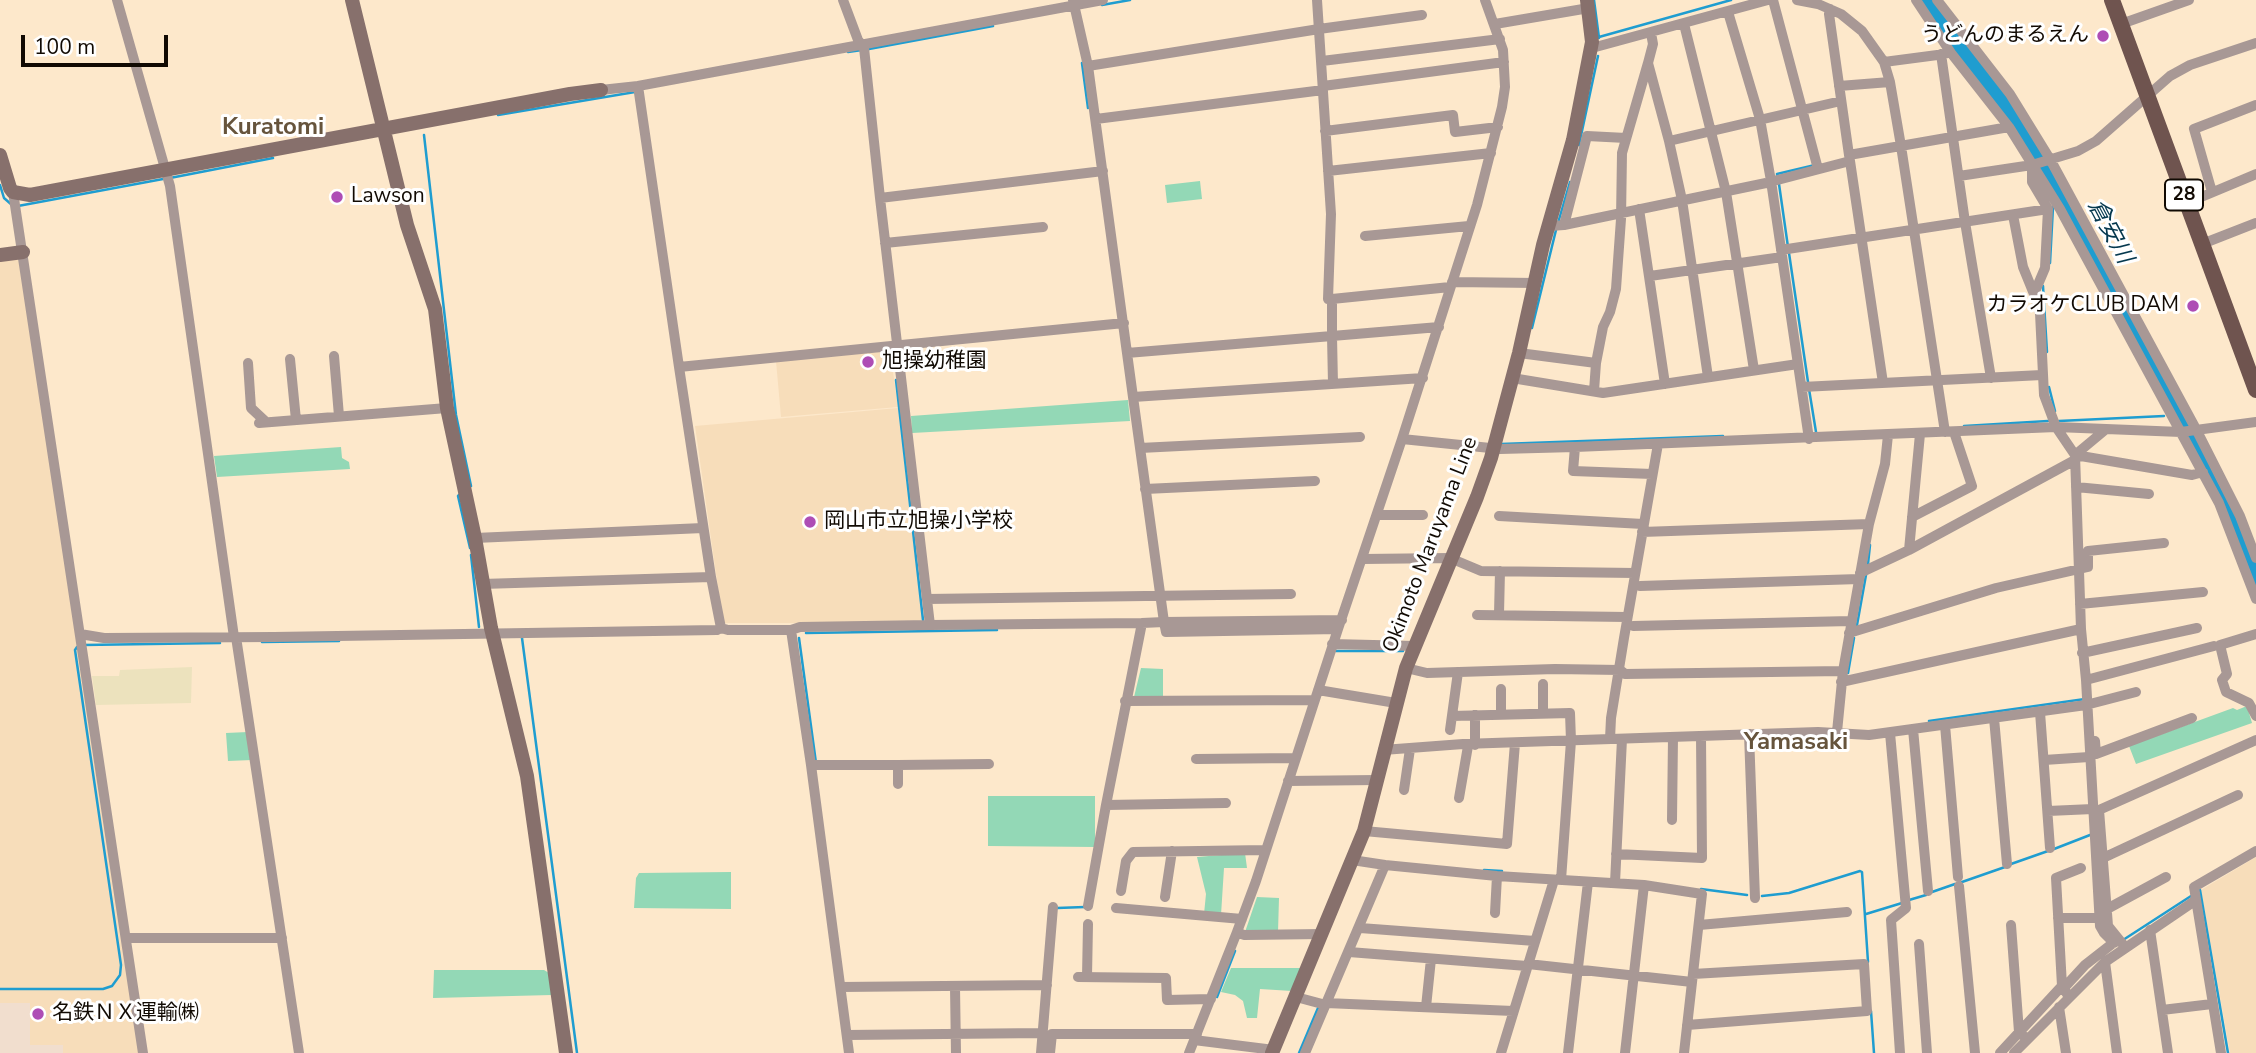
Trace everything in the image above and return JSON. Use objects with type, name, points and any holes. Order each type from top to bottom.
[{"type":"main road","name":"28","points":[[2112,0],[2256,390]]},
{"type":"street","points":[[117,0],[166,176],[299,1053]]},
{"type":"street","points":[[352,0],[407,225],[435,309],[446,408],[475,538],[482,584],[527,776],[566,1053]]},
{"type":"street","points":[[843,0],[864,48],[895,346],[930,625]]},
{"type":"street","points":[[14,201],[30,195],[166,176],[570,94],[638,89],[864,48],[1074,3],[1103,0]]},
{"type":"street","points":[[1317,0],[1331,214],[1328,299],[1451,285],[1536,283]]},
{"type":"street","points":[[1189,1053],[1240,934],[1242,919],[1292,781],[1296,758],[1336,645],[1340,624],[1405,440],[1491,153],[1505,87],[1498,24],[1485,0]]},
{"type":"street","points":[[1592,48],[1771,0],[1805,109],[1817,166]]},
{"type":"street","points":[[1797,0],[1818,4],[1841,14],[1861,31],[1884,62],[1890,82],[1937,380],[1947,429],[1972,486],[1912,517]]},
{"type":"street","points":[[1916,0],[1946,53],[2042,161],[2042,177],[2060,209],[2189,432],[2205,447],[2240,516],[2256,558]]},
{"type":"street","points":[[1937,0],[2010,94],[2042,161],[2189,432],[2203,472],[2236,541],[2256,599]]},
{"type":"street","points":[[2121,24],[2189,0]]},
{"type":"street","points":[[1074,3],[1096,119],[1157,595],[1166,632],[1340,624]]},
{"type":"street","points":[[1498,24],[1588,4]]},
{"type":"street","name":"Okimoto Maruyama Line","points":[[1273,1051],[1300,998],[1322,934],[1368,832],[1376,780],[1388,749],[1396,703],[1410,669],[1414,646],[1454,560],[1497,448],[1523,353],[1543,245],[1557,226],[1592,48],[1588,4]]},
{"type":"street","points":[[1830,9],[1883,383]]},
{"type":"street","points":[[1728,12],[1776,180],[1798,364],[1807,387],[1808,439]]},
{"type":"street","points":[[1088,66],[1422,15]]},
{"type":"street","points":[[1684,24],[1726,192],[1754,370]]},
{"type":"street","points":[[1594,391],[1603,327],[1616,289],[1622,153],[1653,44],[1651,33]]},
{"type":"street","points":[[1322,61],[1500,39]]},
{"type":"street","points":[[1959,176],[2042,161],[2078,150],[2096,141],[2146,94],[2170,76],[2190,65],[2256,43]]},
{"type":"street","points":[[1884,62],[1946,53]]},
{"type":"street","points":[[1946,53],[1953,137],[1990,378]]},
{"type":"street","points":[[1096,119],[1504,62]]},
{"type":"street","points":[[1648,63],[1682,200],[1708,377]]},
{"type":"street","points":[[1839,86],[1890,82]]},
{"type":"street","points":[[638,89],[682,366],[703,528],[721,628]]},
{"type":"street","points":[[1669,141],[1841,101]]},
{"type":"street","points":[[2212,192],[2194,129],[2256,105]]},
{"type":"street","points":[[1325,131],[1453,115],[1455,132],[1498,127]]},
{"type":"street","points":[[1626,138],[1587,136],[1557,226],[1726,192],[1901,146],[2009,127]]},
{"type":"street","points":[[1328,171],[1491,153]]},
{"type":"street","points":[[0,155],[14,201],[23,252],[143,1053]]},
{"type":"street","points":[[2034,293],[2045,268],[2048,209],[2032,182],[2042,161]]},
{"type":"street","points":[[880,198],[1103,171]]},
{"type":"street","points":[[2187,202],[2256,174]]},
{"type":"street","points":[[1639,209],[1665,384]]},
{"type":"street","points":[[1650,276],[1738,262],[1785,251],[2048,209]]},
{"type":"street","points":[[2013,215],[2023,267],[2040,313],[2044,395],[2056,427],[2077,456],[2079,570],[2083,604],[2081,629],[2087,680],[2092,809],[2103,914]]},
{"type":"street","points":[[2203,244],[2256,223]]},
{"type":"street","points":[[1365,236],[1469,226]]},
{"type":"street","points":[[885,243],[1043,227]]},
{"type":"street","points":[[0,255],[23,252]]},
{"type":"street","points":[[1332,299],[1333,384]]},
{"type":"street","points":[[682,366],[1124,323]]},
{"type":"street","points":[[1127,353],[1438,327]]},
{"type":"street","points":[[1523,353],[1596,363]]},
{"type":"street","points":[[334,356],[339,416]]},
{"type":"street","points":[[290,359],[296,420]]},
{"type":"street","points":[[248,363],[251,408],[262,422],[446,408]]},
{"type":"street","points":[[1516,379],[1603,393],[1798,364]]},
{"type":"street","points":[[1807,387],[2042,375]]},
{"type":"street","points":[[1133,397],[1423,378]]},
{"type":"street","points":[[1405,440],[1497,448],[1575,447],[1920,434],[1947,429],[2056,427],[2189,432],[2256,422]]},
{"type":"street","points":[[1640,586],[1860,576],[2077,456],[2105,430]]},
{"type":"street","points":[[1909,550],[1920,434]]},
{"type":"street","points":[[1837,729],[1849,633],[1869,524],[1885,464],[1888,435]]},
{"type":"street","points":[[1140,448],[1360,437]]},
{"type":"street","points":[[1615,883],[1613,737],[1635,573],[1645,530],[1658,444]]},
{"type":"street","points":[[1575,447],[1573,471],[1652,474]]},
{"type":"street","points":[[2077,456],[2192,475],[2203,472]]},
{"type":"street","points":[[1145,489],[1315,481]]},
{"type":"street","points":[[2079,487],[2149,494]]},
{"type":"street","points":[[1380,515],[1423,515]]},
{"type":"street","points":[[1499,516],[1645,530],[1869,524]]},
{"type":"street","points":[[475,538],[703,528]]},
{"type":"street","points":[[1849,633],[1996,588],[2079,570],[2088,566],[2088,551],[2164,543]]},
{"type":"street","points":[[1365,559],[1454,560],[1482,570],[1500,571],[1635,573]]},
{"type":"street","points":[[1499,614],[1500,571]]},
{"type":"street","points":[[482,584],[711,577]]},
{"type":"street","points":[[2083,604],[2203,592]]},
{"type":"street","points":[[927,599],[1292,594]]},
{"type":"street","points":[[1477,615],[1630,622],[1852,621]]},
{"type":"street","points":[[81,640],[1164,622]]},
{"type":"street","points":[[1088,906],[1142,623]]},
{"type":"street","points":[[2085,652],[2197,628]]},
{"type":"street","points":[[1410,669],[1427,673],[1555,668],[1842,677],[2081,629]]},
{"type":"street","points":[[792,630],[845,987],[849,1053]]},
{"type":"street","points":[[2256,634],[2220,645],[2225,676],[2222,680],[2228,693],[2249,703],[2256,716]]},
{"type":"street","points":[[2171,635],[2175,654]]},
{"type":"street","points":[[1336,645],[1414,646]]},
{"type":"street","points":[[2087,680],[2175,654],[2214,646]]},
{"type":"street","points":[[1450,730],[1458,672]]},
{"type":"street","points":[[1542,684],[1543,713]]},
{"type":"street","points":[[1501,689],[1501,714]]},
{"type":"street","points":[[1388,749],[1515,743],[1571,737],[1673,737],[1837,729],[1869,735],[2040,712],[2136,692]]},
{"type":"street","points":[[1129,701],[1319,693],[1396,703]]},
{"type":"street","points":[[2087,702],[2096,754],[2192,718]]},
{"type":"street","points":[[2040,712],[2050,848]]},
{"type":"street","points":[[1452,716],[1570,713],[1571,737],[1558,880],[1527,965],[1501,1053]]},
{"type":"street","points":[[1459,798],[1473,743],[1475,715]]},
{"type":"street","points":[[1994,718],[2007,864]]},
{"type":"street","points":[[1945,725],[1975,1053]]},
{"type":"street","points":[[1913,729],[1928,891]]},
{"type":"street","points":[[1890,733],[1906,908],[1891,920],[1900,1053]]},
{"type":"street","points":[[1749,734],[1755,898]]},
{"type":"street","points":[[1616,854],[1702,858],[1701,736]]},
{"type":"street","points":[[1672,820],[1673,737]]},
{"type":"street","points":[[2119,942],[2104,933],[2099,810],[2256,740]]},
{"type":"street","points":[[1368,832],[1507,844],[1515,743]]},
{"type":"street","points":[[1404,790],[1410,749]]},
{"type":"street","points":[[2044,760],[2089,757]]},
{"type":"street","points":[[1196,759],[1296,758]]},
{"type":"street","points":[[814,765],[989,764]]},
{"type":"street","points":[[898,765],[898,784]]},
{"type":"street","points":[[1292,781],[1376,780]]},
{"type":"street","points":[[2103,858],[2238,795]]},
{"type":"street","points":[[1109,805],[1226,803]]},
{"type":"street","points":[[2048,811],[2092,809]]},
{"type":"street","points":[[1121,891],[1126,861],[1133,852],[1266,850]]},
{"type":"street","points":[[1165,897],[1172,851]]},
{"type":"street","points":[[2221,1053],[2194,887],[2256,851]]},
{"type":"street","points":[[1357,861],[1497,876],[1644,885],[1702,894],[1684,1053]]},
{"type":"street","points":[[1305,1053],[1323,1004],[1360,928],[1383,865]]},
{"type":"street","points":[[2066,1053],[2059,1007],[2064,992],[2056,878],[2081,868]]},
{"type":"street","points":[[1495,912],[1497,876]]},
{"type":"street","points":[[2058,918],[2103,914],[2166,877]]},
{"type":"street","points":[[1568,1053],[1588,882]]},
{"type":"street","points":[[1625,1053],[1644,885]]},
{"type":"street","points":[[2014,1053],[2023,1036],[2085,965],[2119,942],[2150,930],[2195,895]]},
{"type":"street","points":[[1041,1053],[1053,907]]},
{"type":"street","points":[[1116,908],[1242,919]]},
{"type":"street","points":[[1699,925],[1847,912]]},
{"type":"street","points":[[1088,924],[1083,977],[1167,978],[1167,1000],[1212,999]]},
{"type":"street","points":[[2011,925],[2023,1036]]},
{"type":"street","points":[[1360,928],[1535,941]]},
{"type":"street","points":[[2150,930],[2168,1053]]},
{"type":"street","points":[[1240,934],[1322,934]]},
{"type":"street","points":[[126,938],[282,938]]},
{"type":"street","points":[[2064,992],[2105,962],[2119,942]]},
{"type":"street","points":[[1919,944],[1927,1053]]},
{"type":"street","points":[[1349,953],[1693,978],[1864,964],[1867,1011],[1687,1025]]},
{"type":"street","points":[[1426,1007],[1431,959]]},
{"type":"street","points":[[2105,962],[2117,1053]]},
{"type":"street","points":[[845,987],[1047,985]]},
{"type":"street","points":[[955,987],[956,1053]]},
{"type":"street","points":[[1300,998],[1323,1004],[1513,1011]]},
{"type":"street","points":[[2162,1010],[2212,1004]]},
{"type":"street","points":[[2000,1053],[2059,1007]]},
{"type":"street","points":[[850,1035],[1043,1033]]},
{"type":"street","points":[[1050,1053],[1052,1034],[1197,1039],[1273,1051]]},
{"type":"shaded area","points":[[20,253],[139,1053],[0,1053],[0,257]]},
{"type":"shaded area","points":[[890,351],[898,407],[781,417],[776,361]]},
{"type":"shaded area","name":"岡山市立旭操小学校","points":[[898,408],[922,619],[920,623],[723,623],[695,426]]},
{"type":"shaded area","points":[[2256,857],[2256,1053],[2230,1053],[2201,890]]},
{"type":"shaded area","points":[[0,1003],[30,1003],[30,1045],[63,1045],[63,1053],[0,1053]]},
{"type":"green space","points":[[1200,181],[1202,199],[1167,203],[1165,185]]},
{"type":"green space","points":[[1128,400],[1130,421],[912,433],[911,416]]},
{"type":"green space","points":[[341,447],[342,458],[349,462],[350,469],[217,477],[214,456]]},
{"type":"green space","points":[[1141,668],[1163,669],[1163,698],[1134,697]]},
{"type":"green space","points":[[2247,706],[2252,723],[2136,764],[2129,746],[2233,708],[2237,710]]},
{"type":"green space","points":[[248,732],[252,760],[228,761],[226,733]]},
{"type":"green space","points":[[988,796],[1095,796],[1095,847],[988,846]]},
{"type":"green space","points":[[1245,853],[1247,868],[1224,868],[1221,915],[1204,914],[1206,894],[1197,857]]},
{"type":"green space","points":[[731,872],[731,909],[634,908],[636,878],[639,873]]},
{"type":"green space","points":[[1257,897],[1279,898],[1278,932],[1245,932]]},
{"type":"green space","points":[[1231,968],[1303,968],[1292,991],[1260,989],[1257,1018],[1247,1018],[1243,1001],[1235,995],[1221,992]]},
{"type":"green space","points":[[434,970],[544,970],[549,973],[552,995],[433,998]]},
{"type":"sand","points":[[192,667],[191,703],[96,705],[92,676],[119,676],[120,670]]},
{"type":"waterway","points":[[1102,5],[1130,0]]},
{"type":"waterway","points":[[1594,0],[1599,38]]},
{"type":"waterway","points":[[1599,37],[1731,0]]},
{"type":"waterway","name":"倉安川","points":[[1928,0],[2005,104],[2046,167],[2226,501],[2256,579]]},
{"type":"waterway","points":[[869,49],[993,26]]},
{"type":"waterway","points":[[848,52],[862,50]]},
{"type":"waterway","points":[[1579,145],[1598,56]]},
{"type":"waterway","points":[[1082,63],[1088,108]]},
{"type":"waterway","points":[[498,115],[635,92]]},
{"type":"waterway","points":[[424,135],[456,415],[471,486]]},
{"type":"waterway","points":[[170,178],[273,158]]},
{"type":"waterway","points":[[1778,178],[1777,174],[1815,165]]},
{"type":"waterway","points":[[18,206],[163,179]]},
{"type":"waterway","points":[[1558,223],[1570,182]]},
{"type":"waterway","points":[[1779,184],[1788,247]]},
{"type":"waterway","points":[[0,185],[4,198],[12,205]]},
{"type":"waterway","points":[[2050,263],[2053,207]]},
{"type":"waterway","points":[[1532,328],[1556,230]]},
{"type":"waterway","points":[[1789,253],[1808,382]]},
{"type":"waterway","points":[[2043,286],[2047,352]]},
{"type":"waterway","points":[[896,380],[923,620]]},
{"type":"waterway","points":[[2049,387],[2055,411]]},
{"type":"waterway","points":[[1809,389],[1816,432]]},
{"type":"waterway","points":[[2059,421],[2164,416]]},
{"type":"waterway","points":[[1964,426],[2048,421]]},
{"type":"waterway","points":[[1501,444],[1723,436]]},
{"type":"waterway","points":[[460,494],[458,496],[470,548]]},
{"type":"waterway","points":[[1868,564],[1870,545]]},
{"type":"waterway","points":[[471,555],[479,627]]},
{"type":"waterway","points":[[1857,625],[1866,575]]},
{"type":"waterway","points":[[806,633],[997,630]]},
{"type":"waterway","points":[[522,638],[577,1053]]},
{"type":"waterway","points":[[799,638],[816,763]]},
{"type":"waterway","points":[[1848,673],[1854,638]]},
{"type":"waterway","points":[[262,642],[339,641]]},
{"type":"waterway","points":[[83,645],[220,643]]},
{"type":"waterway","points":[[0,989],[103,989],[112,986],[120,975],[121,965],[75,650],[77,647]]},
{"type":"waterway","points":[[1336,651],[1403,651]]},
{"type":"waterway","points":[[1929,721],[2085,699]]},
{"type":"waterway","points":[[2054,849],[2090,835]]},
{"type":"waterway","points":[[2011,864],[2048,851]]},
{"type":"waterway","points":[[1962,882],[2005,867]]},
{"type":"waterway","points":[[1484,870],[1502,871]]},
{"type":"waterway","points":[[1762,896],[1789,893],[1862,872],[1868,962]]},
{"type":"waterway","points":[[1932,892],[1955,884]]},
{"type":"waterway","points":[[1701,889],[1747,895]]},
{"type":"waterway","points":[[2200,890],[2228,1053]]},
{"type":"waterway","points":[[1909,900],[1926,895]]},
{"type":"waterway","points":[[2123,940],[2191,896]]},
{"type":"waterway","points":[[1866,914],[1902,903]]},
{"type":"waterway","points":[[1057,908],[1085,907]]},
{"type":"waterway","points":[[1217,997],[1235,951]]},
{"type":"waterway","points":[[1299,1053],[1318,1008]]},
{"type":"waterway","points":[[1871,1011],[1874,1053]]},
{"type":"place","name":"うどんのまるえん","points":[[2103,36]]},
{"type":"place","name":"Lawson","points":[[337,197]]},
{"type":"place","name":"カラオケCLUB DAM","points":[[2193,306]]},
{"type":"place","name":"旭操幼稚園","points":[[868,362]]},
{"type":"place","name":"岡山市立旭操小学校","points":[[810,522]]},
{"type":"place","name":"名鉄ＮＸ運輸㈱","points":[[38,1014]]},
{"type":"district","name":"Kuratomi","points":[[273,128]]},
{"type":"district","name":"Yamasaki","points":[[1796,743]]}]
